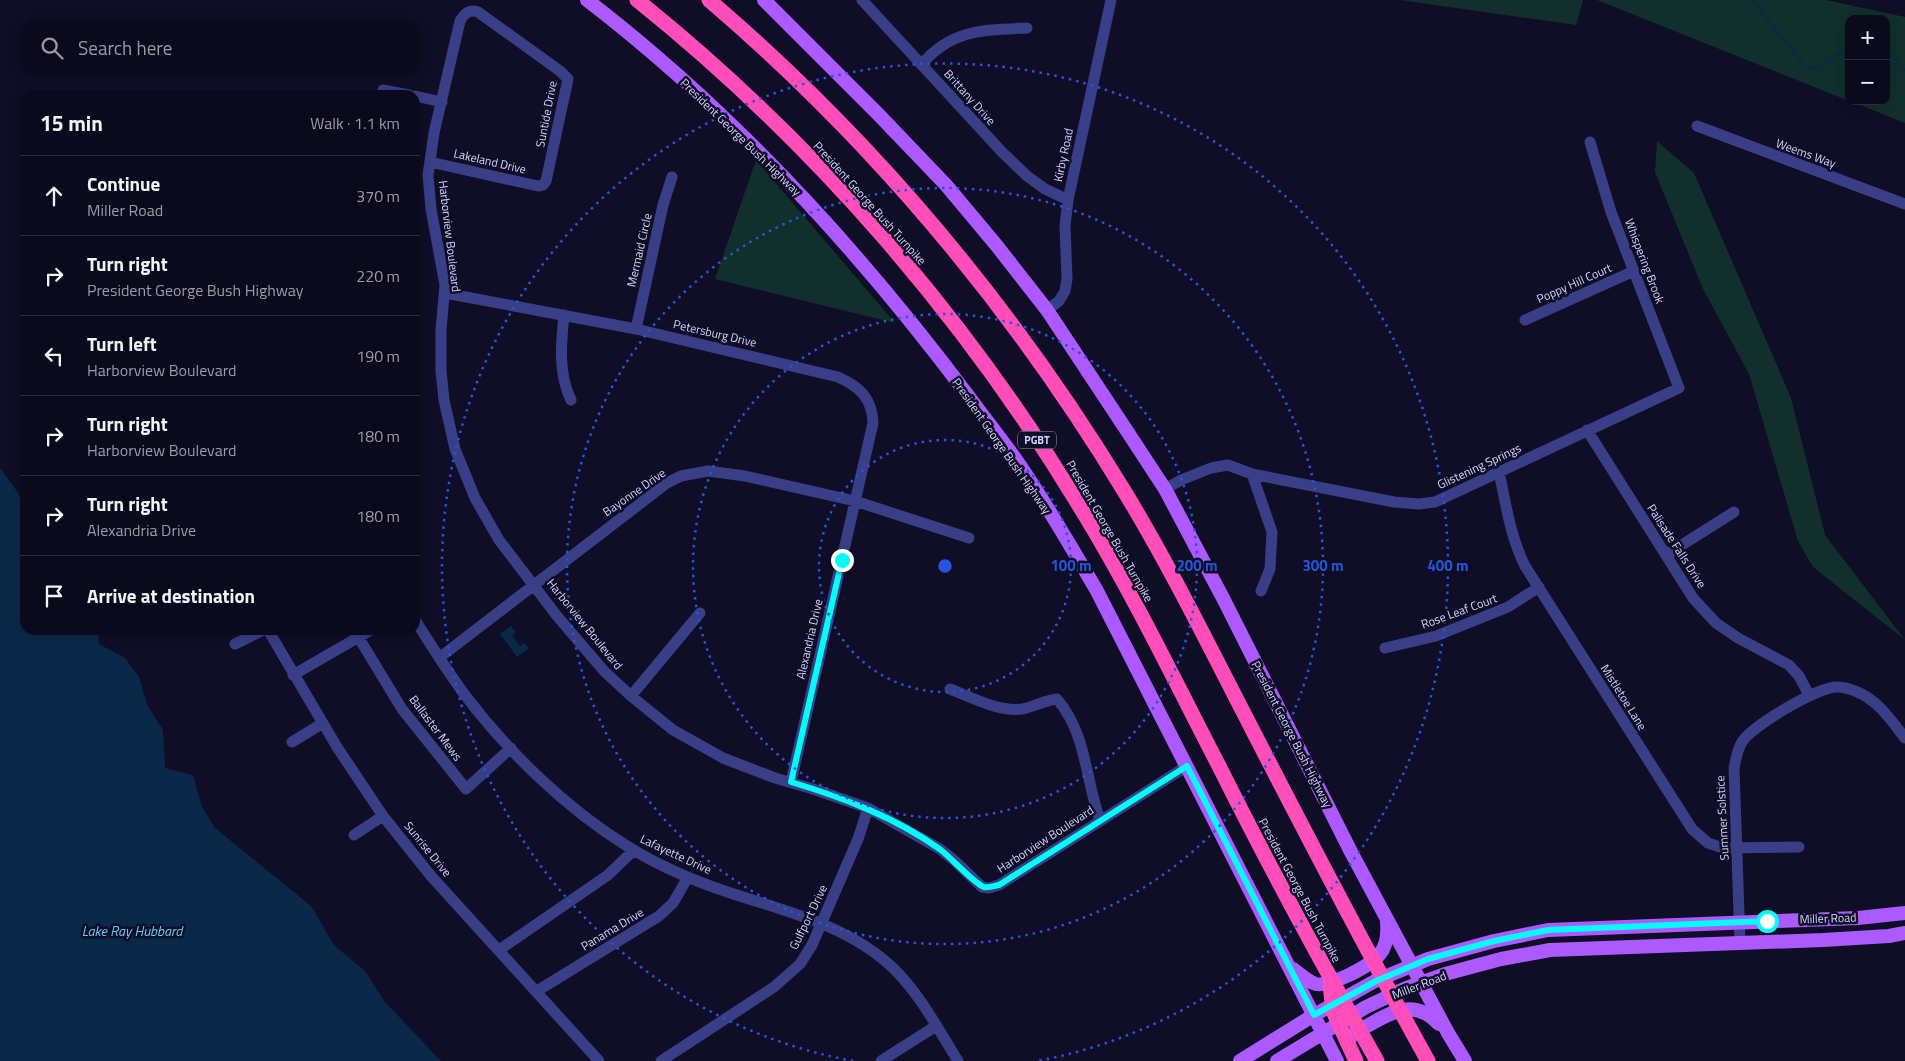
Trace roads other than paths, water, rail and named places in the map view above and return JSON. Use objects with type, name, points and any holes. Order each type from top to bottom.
[{"type":"highway","name":"President George Bush Turnpike","points":[[637,0],[734,84],[832,181],[913,273],[997,382],[1055,467],[1113,562],[1329,978],[1375,1058]]},
{"type":"highway","points":[[710,0],[800,82],[891,176],[984,287],[1061,392],[1115,476],[1158,548],[1363,943],[1428,1061]]},
{"type":"highway","points":[[1329,978],[1333,1012],[1356,1061]]},
{"type":"highway","points":[[1410,1029],[1435,1061]]},
{"type":"main road","name":"President George Bush Highway","points":[[587,0],[664,63],[738,132],[804,199],[880,285],[940,359],[1018,463],[1097,591],[1337,1061]]},
{"type":"main road","name":"President George Bush Highway","points":[[764,0],[946,185],[1047,310],[1165,489],[1224,600],[1386,918],[1465,1061]]},
{"type":"main road","name":"Miller Road","points":[[1240,1061],[1314,1015],[1376,981],[1428,959],[1494,941],[1548,930],[1740,921],[1858,918],[1905,913]]},
{"type":"main road","points":[[1289,965],[1316,984],[1327,984],[1366,966],[1380,955],[1386,943],[1388,932],[1386,918]]},
{"type":"main road","name":"Miller Road","points":[[1277,1061],[1366,1006],[1421,983],[1445,974],[1550,950],[1823,940],[1889,936],[1905,933]]},
{"type":"main road","points":[[1343,1061],[1347,1042],[1356,1032],[1392,1013],[1415,1008],[1431,1015],[1448,1033]]},
{"type":"street","name":"Brittany Drive","points":[[862,0],[1002,152],[1027,176],[1045,189],[1068,200]]},
{"type":"street","name":"Kirby Road","points":[[1047,310],[1058,301],[1065,291],[1067,279],[1065,226],[1068,200],[1111,0]]},
{"type":"street","name":"Harborview Boulevard","points":[[566,76],[478,12],[469,11],[464,14],[457,32],[430,152],[428,190],[445,293],[440,330],[441,371],[444,400],[455,449],[475,498],[486,519],[513,559],[604,671],[673,730],[701,747],[728,760],[868,808],[940,849],[982,887],[989,888],[999,885],[1187,766]]},
{"type":"street","points":[[922,64],[941,46],[965,34],[985,30],[1027,28]]},
{"type":"street","name":"Suntide Drive","points":[[543,185],[546,181],[568,79],[566,76]]},
{"type":"street","points":[[420,97],[442,102]]},
{"type":"street","name":"Weems Way","points":[[1697,126],[1905,204]]},
{"type":"street","name":"Whispering Brook","points":[[1590,142],[1611,212],[1679,388]]},
{"type":"street","name":"Lakeland Drive","points":[[430,162],[538,186],[543,185]]},
{"type":"street","name":"Mermaid Circle","points":[[636,329],[658,223],[672,177]]},
{"type":"street","name":"Poppy Hill Court","points":[[1525,320],[1634,271]]},
{"type":"street","name":"Petersburg Drive","points":[[445,293],[636,329],[838,377],[851,382],[867,398],[873,410],[873,423],[855,501]]},
{"type":"street","points":[[564,315],[562,364],[565,389],[571,400]]},
{"type":"street","name":"Glistening Springs","points":[[1165,489],[1211,468],[1228,465],[1252,474],[1394,502],[1419,504],[1435,502],[1679,388]]},
{"type":"street","name":"Palisade Falls Drive","points":[[1587,430],[1693,598],[1716,623],[1738,638],[1789,665],[1799,676],[1810,695]]},
{"type":"street","name":"Bayonne Drive","points":[[439,658],[623,516],[667,483],[681,476],[708,471],[784,484],[855,501],[969,538]]},
{"type":"street","name":"Mistletoe Lane","points":[[1499,472],[1516,548],[1692,829],[1708,843],[1723,848],[1799,847]]},
{"type":"street","points":[[1252,474],[1272,532],[1270,569],[1261,591]]},
{"type":"street","name":"Alexandria Drive","points":[[791,782],[855,501]]},
{"type":"street","points":[[1666,555],[1734,512]]},
{"type":"street","name":"Rose Leaf Court","points":[[1385,648],[1436,636],[1508,607],[1539,587]]},
{"type":"street","points":[[631,696],[700,614]]},
{"type":"street","name":"Lafayette Drive","points":[[420,628],[466,697],[511,748],[569,805],[634,850],[688,877],[820,924],[863,945],[893,968],[907,982],[958,1061]]},
{"type":"street","points":[[235,644],[253,635]]},
{"type":"street","name":"Sunrise Drive","points":[[271,635],[358,782],[383,816],[431,876],[599,1061]]},
{"type":"street","points":[[293,675],[354,635]]},
{"type":"street","name":"Ballaster Mews","points":[[357,635],[402,709],[466,789],[511,748]]},
{"type":"street","name":"Summer Solstice","points":[[1740,943],[1734,768],[1736,756],[1742,742],[1752,732],[1810,695],[1836,687],[1854,690],[1868,697],[1880,708],[1905,738]]},
{"type":"street","points":[[950,688],[985,703],[1009,708],[1025,708],[1057,699],[1080,740],[1093,802],[1100,820]]},
{"type":"street","points":[[292,742],[323,723]]},
{"type":"street","name":"Gulfport Drive","points":[[661,1061],[726,1020],[788,976],[800,964],[812,945],[846,869],[868,808]]},
{"type":"street","points":[[354,835],[383,816]]},
{"type":"street","points":[[499,950],[608,875],[634,850]]},
{"type":"street","name":"Panama Drive","points":[[537,991],[659,916],[673,903],[688,877]]},
{"type":"street","points":[[881,1061],[936,1026]]},
{"type":"water","name":"Lake Ray Hubbard","points":[[0,468],[20,497],[20,635],[98,635],[99,644],[125,658],[139,677],[147,705],[163,730],[165,768],[193,775],[202,807],[215,828],[311,906],[334,945],[366,972],[384,1001],[441,1061],[0,1061]]},
{"type":"water","points":[[511,626],[516,632],[512,635],[520,646],[524,643],[529,648],[517,657],[500,634]]},
{"type":"waterway","points":[[1752,0],[1806,68],[1826,65],[1837,54],[1845,50]]},
{"type":"waterway","points":[[1890,55],[1905,70]]}]
